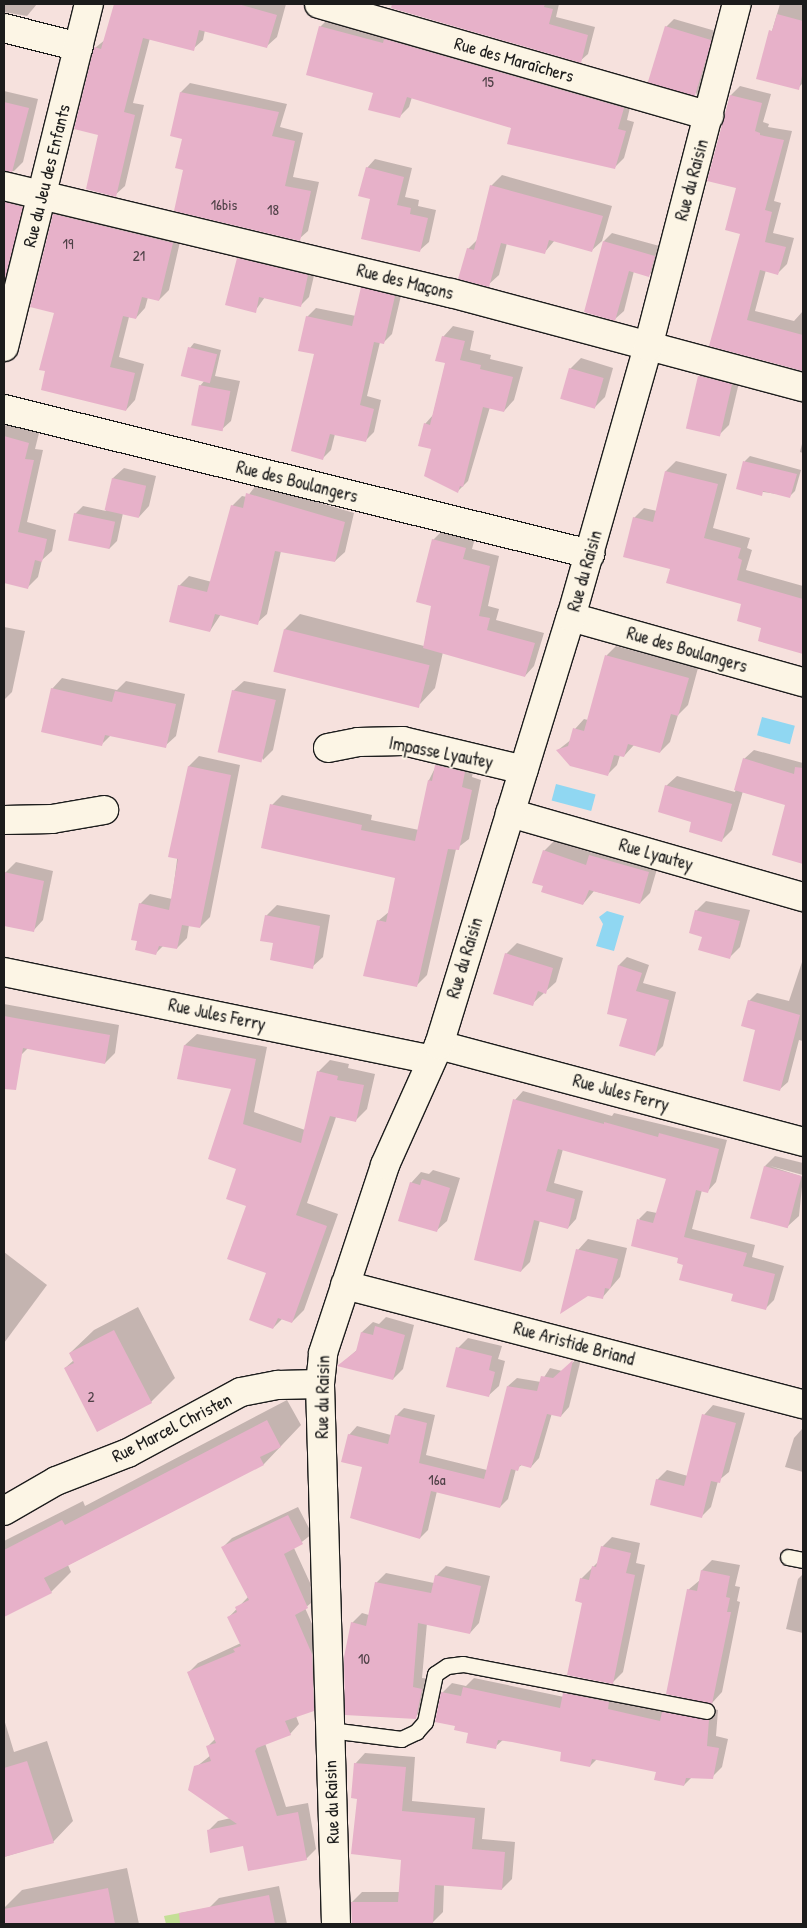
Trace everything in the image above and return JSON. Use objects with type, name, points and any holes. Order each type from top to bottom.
[{"type":"street","name":"Rue du Jeu des Enfants","points":[[4,347],[90,4]]},
{"type":"street","name":"Rue des Maraîchers","points":[[319,4],[709,116]]},
{"type":"street","name":"Rue du Raisin","points":[[336,1924],[320,1384],[325,1344],[393,1144],[435,1053],[524,770],[590,554],[648,347],[737,4]]},
{"type":"street","points":[[4,28],[79,47]]},
{"type":"street","name":"Rue des Maçons","points":[[4,186],[451,293],[803,387]]},
{"type":"street","name":"Rue des Boulangers","points":[[4,409],[590,554]]},
{"type":"street","name":"Rue des Boulangers","points":[[571,617],[803,682]]},
{"type":"street","name":"Impasse Lyautey","points":[[328,748],[358,742],[403,741],[524,770]]},
{"type":"street","points":[[4,820],[60,818],[104,810]]},
{"type":"street","name":"Rue Lyautey","points":[[510,813],[803,897]]},
{"type":"street","name":"Rue Jules Ferry","points":[[4,972],[435,1053],[803,1142]]},
{"type":"street","name":"Rue Aristide Briand","points":[[345,1285],[803,1404]]},
{"type":"street","name":"Rue Marcel Christen","points":[[4,1511],[56,1481],[128,1453],[241,1392],[278,1385],[320,1384]]},
{"type":"lane","points":[[788,1557],[803,1560]]},
{"type":"lane","points":[[330,1730],[401,1739],[416,1732],[425,1722],[435,1674],[447,1666],[463,1664],[706,1711]]},
{"type":"green space","points":[[207,1908],[211,1924],[166,1924],[164,1916]]},
{"type":"water","points":[[762,717],[795,726],[790,744],[757,735]]},
{"type":"water","points":[[556,784],[596,795],[591,811],[552,800]]},
{"type":"water","points":[[607,911],[624,916],[614,951],[596,946],[603,924],[599,917]]},
{"type":"building","points":[[114,4],[238,4],[277,15],[267,48],[199,30],[194,51],[143,38],[124,112],[135,115],[116,197],[86,189],[98,135],[74,129],[94,47],[101,49]]},
{"type":"building","points":[[392,4],[545,4],[544,7],[553,9],[549,24],[588,35],[581,63],[391,8]]},
{"type":"building","points":[[777,14],[803,21],[803,71],[799,90],[756,79],[769,30],[772,31]]},
{"type":"building","points":[[319,26],[383,43],[384,39],[624,108],[618,129],[626,131],[615,169],[507,144],[511,128],[407,97],[400,118],[368,110],[373,93],[306,75]]},
{"type":"building","points":[[665,26],[712,40],[695,97],[648,82]]},
{"type":"building","points":[[180,92],[279,112],[272,136],[295,141],[285,186],[311,191],[300,241],[174,211],[183,170],[175,168],[182,139],[170,136]]},
{"type":"building","points":[[730,95],[762,103],[755,131],[760,133],[760,135],[784,140],[765,210],[772,212],[765,242],[786,247],[778,275],[760,270],[747,320],[803,335],[803,371],[709,346],[740,234],[725,230],[736,188],[707,181]]},
{"type":"building","points":[[4,102],[29,108],[12,172],[4,171]]},
{"type":"building","points":[[366,167],[404,177],[397,205],[411,208],[410,214],[428,218],[420,252],[361,239],[370,199],[358,196]]},
{"type":"building","points":[[490,185],[603,216],[592,252],[549,240],[545,254],[501,243],[489,287],[458,279],[467,248],[474,250]]},
{"type":"building","points":[[4,202],[23,207],[4,283]]},
{"type":"building","points":[[53,214],[173,243],[159,301],[142,297],[136,319],[123,316],[110,367],[135,373],[126,411],[41,390],[45,371],[39,370],[54,313],[30,307]]},
{"type":"building","points":[[603,241],[655,256],[649,277],[629,271],[615,321],[584,312]]},
{"type":"building","points":[[237,258],[308,275],[301,307],[259,297],[256,313],[225,305]]},
{"type":"building","points":[[361,287],[395,296],[384,344],[374,342],[360,405],[374,409],[366,442],[330,434],[323,460],[291,451],[314,354],[298,351],[306,316],[352,326]]},
{"type":"building","points":[[442,336],[465,341],[460,360],[481,365],[480,369],[513,377],[504,412],[483,407],[463,487],[460,486],[458,493],[424,476],[431,449],[418,446],[424,423],[430,425],[445,363],[435,361]]},
{"type":"building","points":[[188,347],[217,354],[210,383],[181,376]]},
{"type":"building","points":[[569,368],[604,378],[595,409],[560,399]]},
{"type":"building","points":[[698,376],[732,384],[720,436],[686,429]]},
{"type":"building","points":[[199,385],[230,391],[223,431],[191,425]]},
{"type":"building","points":[[4,436],[29,443],[25,459],[34,460],[18,532],[47,539],[42,562],[35,560],[28,589],[4,583]]},
{"type":"building","points":[[743,461],[797,474],[790,498],[763,491],[762,496],[736,489]]},
{"type":"building","points":[[665,471],[718,484],[704,538],[741,548],[738,558],[742,560],[737,580],[803,599],[803,654],[758,641],[761,628],[737,621],[741,604],[666,583],[670,569],[623,557],[633,517],[653,522]]},
{"type":"building","points":[[112,478],[146,486],[139,518],[105,510]]},
{"type":"building","points":[[246,493],[345,522],[335,562],[275,551],[258,625],[215,614],[210,632],[169,622],[178,585],[207,592],[231,505],[243,508]]},
{"type":"building","points":[[74,513],[115,522],[109,549],[68,540]]},
{"type":"building","points":[[432,539],[466,548],[463,559],[490,566],[479,616],[490,618],[487,630],[535,643],[525,677],[423,648],[431,606],[416,602]]},
{"type":"building","points":[[284,629],[430,665],[419,708],[273,672]]},
{"type":"building","points":[[605,655],[689,678],[678,716],[671,714],[660,753],[628,744],[624,757],[614,755],[608,776],[570,766],[556,750],[568,746],[573,728],[584,731]]},
{"type":"building","points":[[51,688],[112,702],[115,691],[176,704],[166,748],[105,735],[102,746],[41,732]]},
{"type":"building","points":[[232,690],[276,700],[261,762],[218,752]]},
{"type":"building","points":[[743,758],[794,774],[795,767],[803,768],[803,864],[772,855],[785,805],[734,790]]},
{"type":"building","points":[[435,765],[465,772],[462,787],[472,790],[459,850],[448,849],[417,987],[363,976],[377,920],[386,922],[395,878],[261,848],[270,804],[362,825],[361,830],[415,841],[428,780],[432,781]]},
{"type":"building","points":[[188,766],[231,775],[200,928],[182,925],[177,949],[159,946],[156,955],[135,950],[137,941],[131,940],[139,903],[169,910],[178,859],[168,857]]},
{"type":"building","points":[[665,785],[732,804],[722,842],[689,832],[691,822],[658,812]]},
{"type":"building","points":[[543,850],[586,865],[589,855],[649,872],[640,904],[589,890],[583,905],[541,892],[543,886],[532,883]]},
{"type":"building","points":[[4,872],[44,881],[34,932],[4,926]]},
{"type":"building","points":[[695,910],[740,921],[730,959],[698,950],[702,937],[689,933]]},
{"type":"building","points":[[265,915],[320,926],[313,969],[270,960],[273,943],[260,941]]},
{"type":"building","points":[[505,953],[553,968],[546,994],[538,991],[533,1006],[493,994]]},
{"type":"building","points":[[618,965],[642,973],[636,991],[669,1000],[655,1056],[619,1046],[627,1019],[607,1014]]},
{"type":"building","points":[[748,1000],[800,1015],[780,1091],[743,1081],[755,1030],[741,1026]]},
{"type":"building","points":[[4,1016],[110,1035],[105,1064],[23,1048],[16,1090],[4,1089]]},
{"type":"building","points":[[184,1045],[256,1059],[243,1124],[301,1143],[317,1071],[338,1076],[337,1080],[364,1085],[356,1122],[330,1116],[296,1215],[327,1226],[292,1323],[278,1318],[273,1329],[249,1320],[266,1273],[227,1259],[246,1206],[226,1199],[236,1169],[208,1159],[231,1089],[177,1079]]},
{"type":"building","points":[[513,1099],[604,1124],[604,1122],[658,1137],[659,1133],[719,1149],[708,1193],[696,1190],[684,1237],[747,1253],[743,1266],[775,1274],[766,1310],[731,1301],[733,1294],[679,1280],[683,1265],[677,1263],[678,1258],[631,1246],[637,1219],[653,1223],[666,1179],[558,1149],[546,1191],[575,1199],[568,1229],[534,1220],[521,1272],[474,1260]]},
{"type":"building","points":[[764,1166],[802,1176],[788,1228],[750,1218]]},
{"type":"building","points":[[422,1179],[450,1188],[437,1232],[398,1221],[410,1182],[420,1185]]},
{"type":"building","points":[[576,1249],[618,1259],[610,1289],[605,1288],[603,1299],[588,1296],[560,1314]]},
{"type":"building","points":[[375,1326],[405,1335],[393,1380],[337,1366],[356,1351],[361,1332],[373,1335]]},
{"type":"building","points":[[114,1330],[152,1403],[97,1432],[64,1368],[74,1363],[69,1353]]},
{"type":"building","points":[[456,1347],[492,1356],[489,1370],[495,1372],[489,1397],[446,1387]]},
{"type":"building","points":[[573,1360],[561,1417],[547,1414],[531,1468],[520,1465],[518,1471],[511,1469],[500,1508],[431,1491],[420,1539],[350,1518],[362,1467],[341,1462],[348,1434],[388,1444],[395,1415],[427,1423],[419,1463],[484,1479],[507,1386],[537,1391],[541,1376],[553,1378]]},
{"type":"building","points":[[702,1414],[736,1423],[720,1483],[711,1481],[702,1518],[650,1505],[656,1479],[684,1486]]},
{"type":"building","points":[[267,1420],[281,1447],[260,1457],[264,1465],[44,1578],[52,1593],[4,1617],[4,1550],[62,1520],[65,1525]]},
{"type":"building","points":[[288,1515],[303,1544],[284,1554],[308,1608],[295,1615],[312,1654],[314,1711],[285,1721],[291,1735],[257,1748],[255,1751],[277,1816],[298,1812],[307,1860],[248,1871],[243,1846],[210,1853],[207,1830],[237,1824],[188,1790],[194,1766],[211,1761],[206,1746],[216,1743],[187,1672],[235,1652],[233,1649],[241,1646],[227,1617],[237,1612],[235,1607],[249,1600],[221,1547]]},
{"type":"building","points":[[601,1546],[631,1553],[626,1573],[635,1575],[613,1684],[567,1675],[582,1603],[575,1601],[580,1578],[589,1580],[592,1566],[596,1567]]},
{"type":"building","points":[[701,1570],[730,1576],[726,1597],[730,1598],[727,1612],[731,1612],[712,1704],[666,1694],[687,1589],[697,1591]]},
{"type":"building","points":[[435,1575],[481,1586],[470,1634],[418,1623],[413,1687],[422,1689],[416,1719],[345,1715],[344,1657],[351,1622],[366,1626],[375,1582],[431,1593]]},
{"type":"building","points":[[463,1687],[560,1708],[563,1693],[609,1702],[608,1709],[660,1721],[662,1712],[709,1720],[707,1746],[719,1748],[713,1779],[686,1778],[684,1786],[654,1780],[656,1772],[592,1759],[590,1767],[560,1761],[561,1752],[512,1742],[498,1740],[496,1749],[466,1743],[468,1733],[454,1730],[455,1726],[435,1722],[441,1692],[461,1696]]},
{"type":"building","points":[[27,1761],[54,1843],[4,1857],[4,1768]]},
{"type":"building","points":[[354,1763],[406,1767],[402,1811],[475,1818],[472,1849],[505,1852],[502,1890],[435,1885],[433,1924],[352,1924],[351,1902],[398,1902],[401,1860],[351,1854],[357,1799],[351,1798]]},
{"type":"building","points":[[108,1888],[115,1924],[4,1924],[4,1909]]},
{"type":"building","points":[[269,1895],[275,1924],[180,1924],[179,1913]]}]
